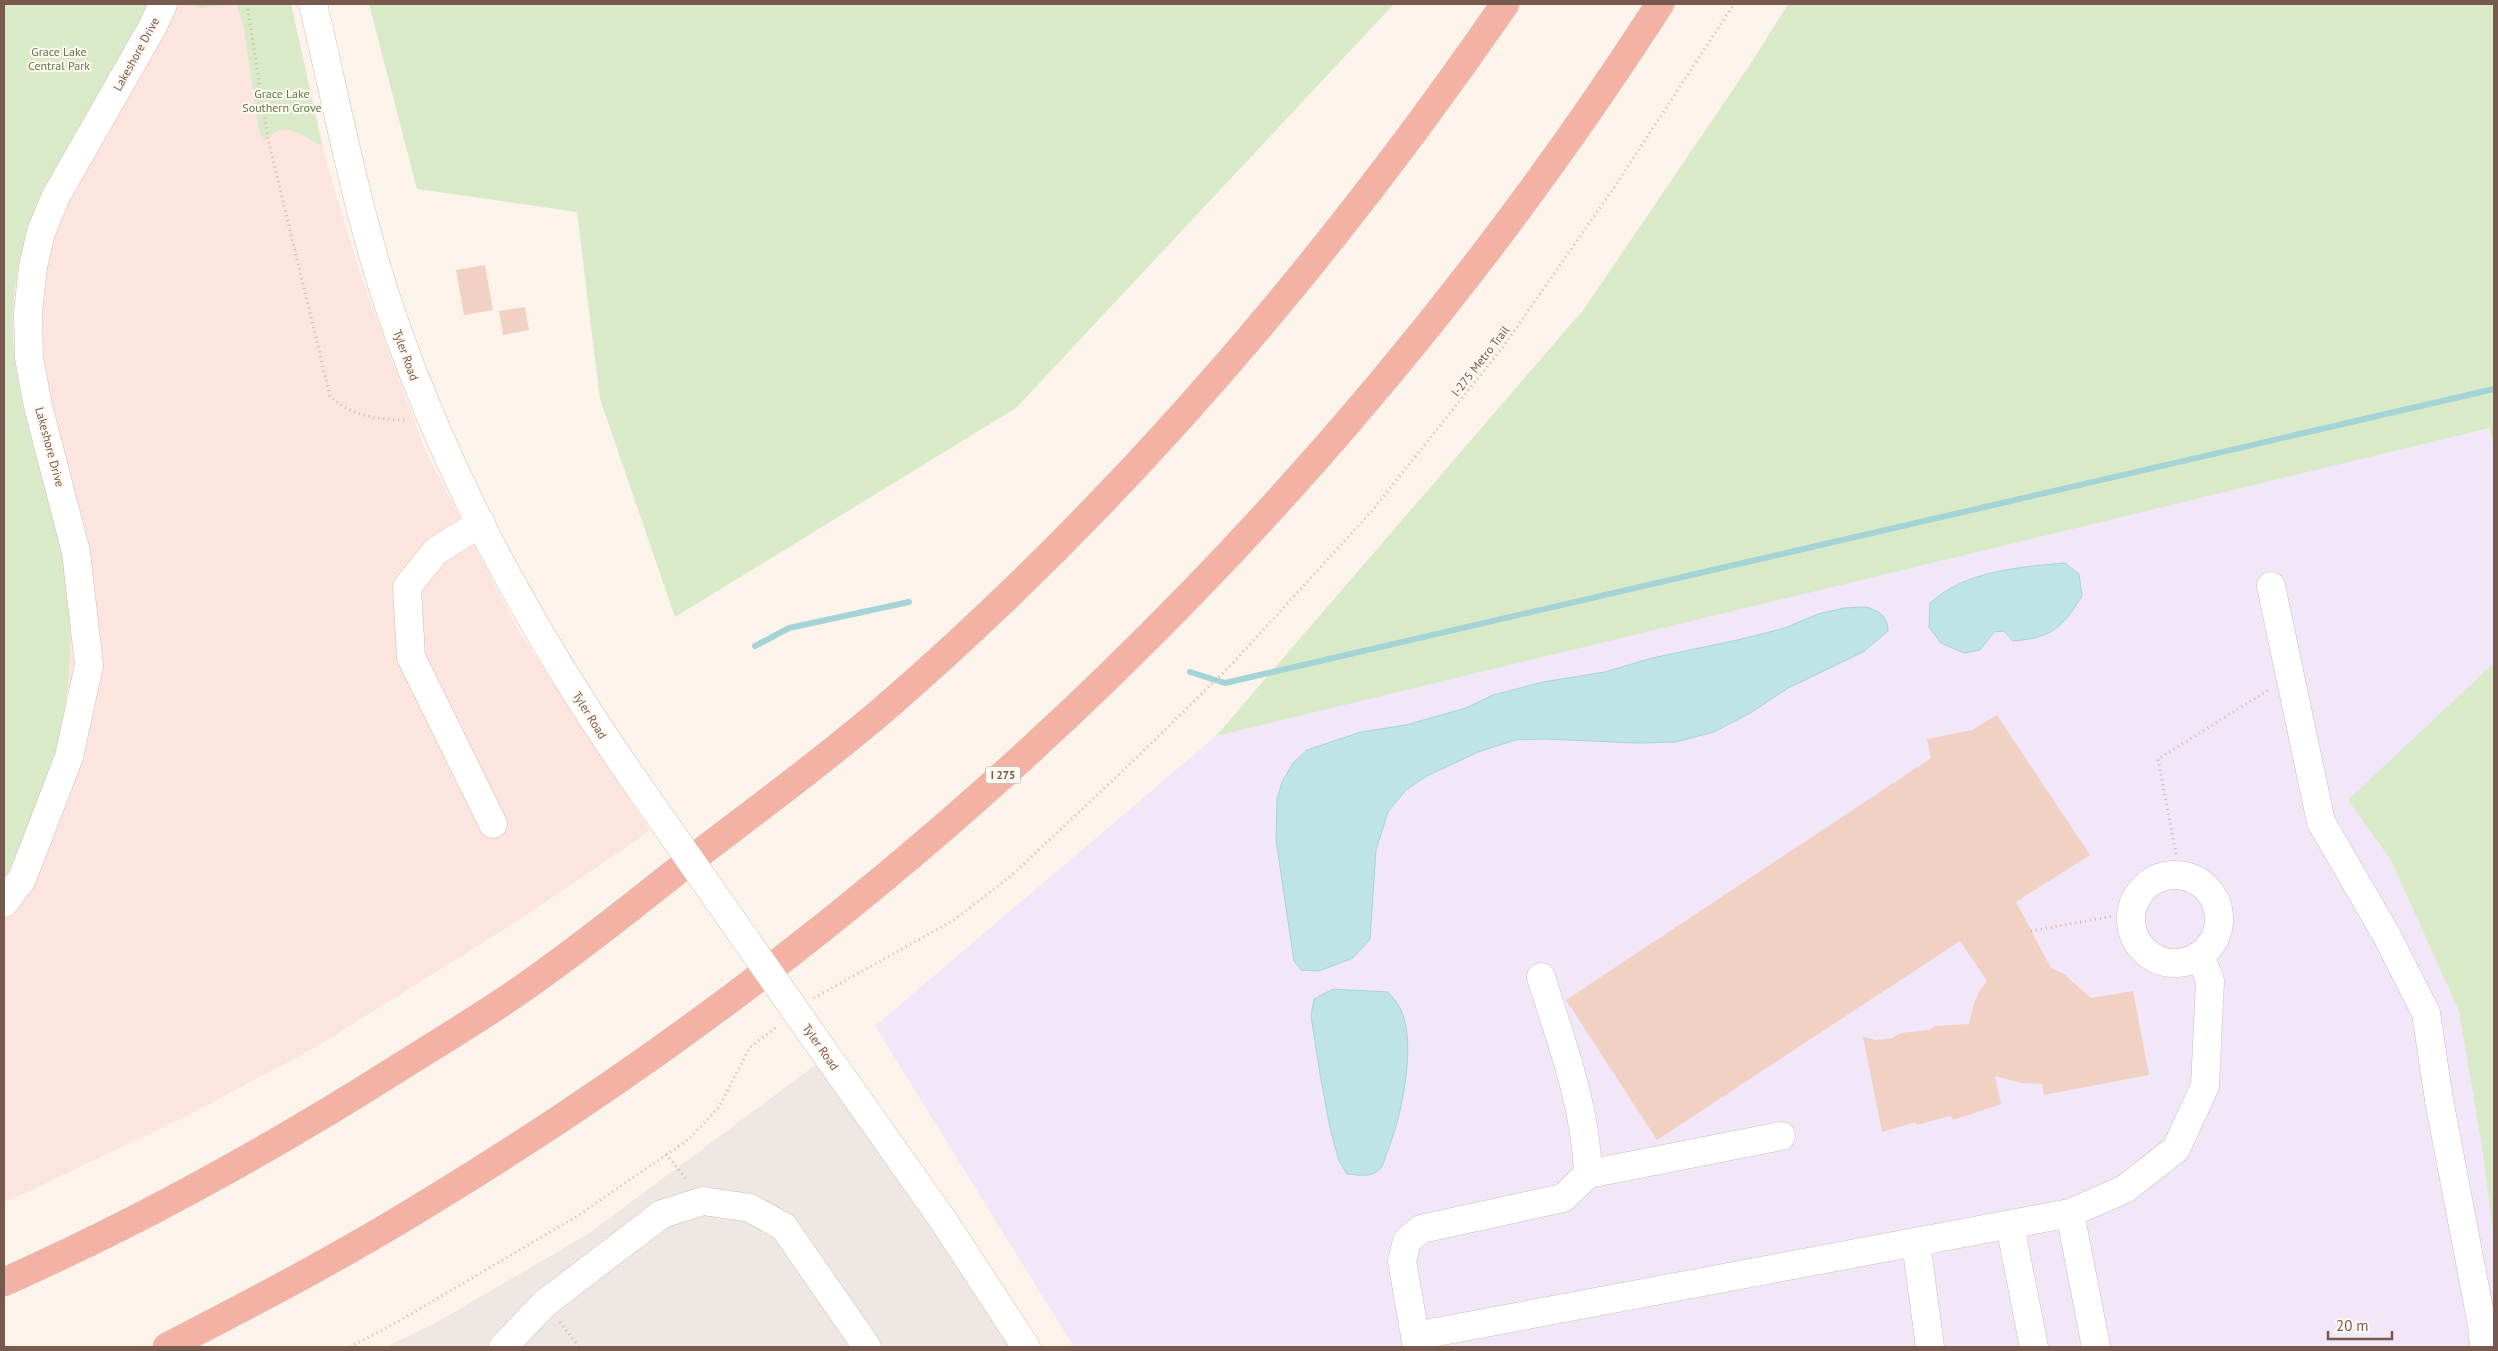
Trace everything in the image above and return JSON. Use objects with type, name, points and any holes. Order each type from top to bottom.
[{"type":"highway","points":[[4,1282],[196,1186],[291,1133],[449,1036],[548,970],[882,711],[1049,557],[1120,483],[1237,352],[1369,192],[1450,84],[1505,4]]},
{"type":"highway","name":"I 275","points":[[167,1347],[357,1245],[517,1146],[693,1025],[871,890],[956,818],[1129,656],[1226,556],[1349,421],[1425,330],[1552,164],[1660,4]]},
{"type":"street","name":"Lakeshore Drive","points":[[4,903],[22,879],[68,757],[89,665],[76,552],[38,406],[29,357],[28,312],[33,267],[41,232],[56,196],[153,26],[163,4]]},
{"type":"street","name":"Tyler Road","points":[[312,4],[367,231],[393,319],[431,420],[481,523],[540,633],[599,731],[943,1220],[1026,1347]]},
{"type":"street","points":[[481,523],[436,551],[407,587],[411,657],[493,824]]},
{"type":"street","points":[[2271,586],[2282,682],[2321,822],[2387,936],[2426,1013],[2438,1100],[2482,1326],[2484,1347]]},
{"type":"street","points":[[2178,864],[2192,878],[2204,885],[2213,895],[2220,921],[2217,934],[2210,946],[2200,955],[2188,961],[2176,963],[2163,961],[2151,956],[2135,936],[2132,917],[2136,898],[2144,888],[2154,880],[2166,875],[2178,864]]},
{"type":"street","points":[[1781,1136],[1588,1174],[1563,1198],[1432,1225],[1412,1234],[1407,1241],[1402,1261],[1416,1342],[2070,1213],[2125,1190],[2176,1148],[2205,1086],[2210,981],[2200,955]]},
{"type":"street","points":[[1541,977],[1575,1087],[1587,1150],[1588,1174]]},
{"type":"street","points":[[503,1347],[545,1303],[662,1214],[703,1200],[750,1208],[784,1227],[867,1347]]},
{"type":"street","points":[[2070,1213],[2096,1347]]},
{"type":"street","points":[[2010,1225],[2034,1347]]},
{"type":"street","points":[[1916,1242],[1930,1347]]},
{"type":"path","points":[[247,4],[268,138],[330,396],[342,407],[378,420],[431,420]]},
{"type":"path","name":"I-275 Metro Trail","points":[[1200,698],[1371,512],[1503,347],[1615,186],[1734,4]]},
{"type":"path","points":[[2178,864],[2158,759],[2282,682]]},
{"type":"path","points":[[2031,931],[2113,916]]},
{"type":"path","points":[[666,1154],[703,1200]]},
{"type":"path","points":[[545,1303],[579,1347]]},
{"type":"shaded area","points":[[4,4],[291,4],[328,168],[362,279],[426,452],[517,628],[650,831],[516,922],[316,1047],[185,1117],[4,1203]]},
{"type":"shaded area","points":[[2491,428],[2494,452],[2494,1347],[1074,1347],[875,1026],[1223,730]]},
{"type":"shaded area","points":[[818,1063],[848,1103],[1014,1347],[386,1347],[439,1321],[588,1234]]},
{"type":"green space","name":"Grace Lake Central Park","points":[[4,4],[150,4],[35,210],[17,273],[12,322],[16,368],[21,397],[64,567],[69,608],[70,649],[67,690],[61,730],[51,770],[38,809],[4,883]]},
{"type":"green space","points":[[187,4],[229,4],[201,8]]},
{"type":"green space","name":"Grace Lake Southern Grove","points":[[237,4],[291,4],[322,146],[288,130],[277,131],[264,141],[259,131],[244,30]]},
{"type":"green space","points":[[369,4],[1394,4],[1016,408],[675,617],[600,399],[577,212],[417,189]]},
{"type":"green space","points":[[1788,4],[2494,4],[2494,452],[2490,428],[1216,736],[1584,309],[1751,63]]},
{"type":"green space","points":[[2494,663],[2494,1239],[2482,1146],[2459,1011],[2391,860],[2348,800]]},
{"type":"water","points":[[2065,563],[2079,574],[2082,596],[2062,624],[2047,634],[2026,640],[2013,641],[2004,631],[1994,632],[1980,650],[1964,653],[1941,643],[1929,627],[1930,603],[1944,592],[1959,584],[1976,577],[2011,569]]},
{"type":"water","points":[[1866,607],[1882,615],[1888,626],[1888,631],[1863,652],[1788,688],[1752,712],[1714,732],[1676,742],[1515,740],[1478,752],[1427,776],[1406,790],[1388,812],[1376,850],[1370,939],[1353,958],[1319,971],[1301,970],[1294,961],[1276,840],[1277,799],[1282,782],[1293,763],[1307,750],[1361,732],[1406,725],[1466,708],[1493,695],[1543,682],[1605,672],[1652,658],[1785,628],[1818,614],[1844,608]]},
{"type":"water","points":[[1333,989],[1388,992],[1399,1006],[1405,1023],[1408,1041],[1402,1102],[1392,1140],[1382,1166],[1376,1172],[1369,1175],[1347,1174],[1339,1161],[1330,1128],[1311,1016],[1314,999]]},
{"type":"building","points":[[485,265],[493,310],[464,315],[456,270]]},
{"type":"building","points":[[525,307],[529,330],[503,335],[499,311]]},
{"type":"building","points":[[1997,715],[2090,855],[2016,902],[2051,968],[2064,974],[2091,998],[2133,991],[2149,1075],[2044,1095],[2042,1084],[2021,1083],[1995,1076],[2001,1104],[1953,1120],[1951,1116],[1916,1125],[1916,1122],[1882,1132],[1863,1037],[1876,1040],[1893,1038],[1900,1033],[1929,1030],[1935,1026],[1969,1024],[1973,1006],[1979,992],[1987,981],[1960,941],[1657,1140],[1566,1000],[1931,758],[1927,739],[1972,730]]},
{"type":"waterway","points":[[1190,672],[1225,683],[2494,389]]},
{"type":"waterway","points":[[755,646],[789,628],[909,602]]}]
